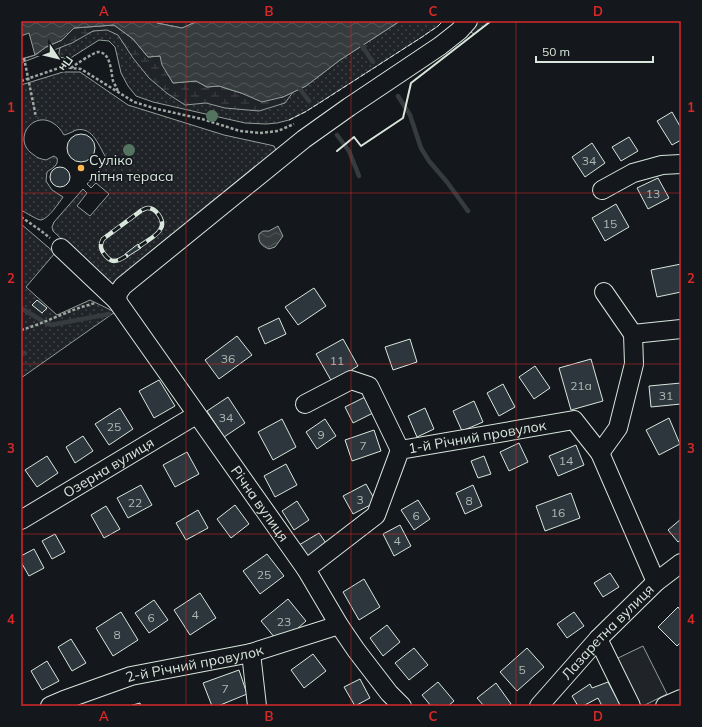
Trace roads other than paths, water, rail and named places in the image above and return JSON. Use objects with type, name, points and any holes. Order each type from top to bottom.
[{"type":"street","points":[[116,300],[118,293],[123,286],[304,139],[440,46],[459,32],[468,21]]},
{"type":"street","points":[[602,190],[633,173],[662,165],[681,164]]},
{"type":"street","name":"Річна вулиця","points":[[61,248],[116,300],[306,569],[339,625],[356,650],[384,687],[402,706]]},
{"type":"street","points":[[600,453],[618,428],[634,364],[633,334],[604,292]]},
{"type":"street","points":[[633,334],[681,329]]},
{"type":"street","points":[[305,404],[352,380],[369,386],[400,450]]},
{"type":"street","name":"Озерна вулиця","points":[[21,520],[196,415]]},
{"type":"street","name":"1-й Річний провулок","points":[[306,569],[376,515],[400,450],[574,420],[600,453],[656,582]]},
{"type":"street","name":"Лазаретна вулиця","points":[[539,706],[598,639],[656,582],[681,563]]},
{"type":"street","name":"2-й Річний провулок","points":[[50,706],[131,676],[251,653],[339,625]]},
{"type":"street","points":[[598,639],[631,706]]},
{"type":"street","points":[[251,653],[257,706]]},
{"type":"street","points":[[665,706],[681,699]]},
{"type":"water","points":[[21,21],[155,21],[157,23],[182,28],[198,21],[400,21],[340,60],[306,86],[283,97],[262,102],[219,86],[207,87],[196,81],[173,83],[162,65],[160,56],[148,57],[133,39],[114,25],[74,28],[62,40],[46,47],[35,55],[21,59]]},
{"type":"water","points":[[278,226],[283,236],[275,247],[269,249],[262,245],[259,240],[259,234],[263,231],[269,231]]},
{"type":"waterway","points":[[362,46],[373,62]]},
{"type":"waterway","points":[[300,89],[309,101]]},
{"type":"waterway","points":[[398,96],[410,115],[421,148],[429,161],[447,182],[468,211]]},
{"type":"waterway","points":[[337,135],[349,151],[359,176]]},
{"type":"waterway","points":[[21,308],[51,325],[109,314]]},
{"type":"waterway","points":[[21,354],[25,353]]},
{"type":"railway","points":[[126,256],[116,261],[112,261],[102,250],[102,241],[142,210],[150,208],[159,215],[162,225],[158,233],[140,246]]},
{"type":"place","name":"Суліко літня тераса","points":[[81,168]]}]
